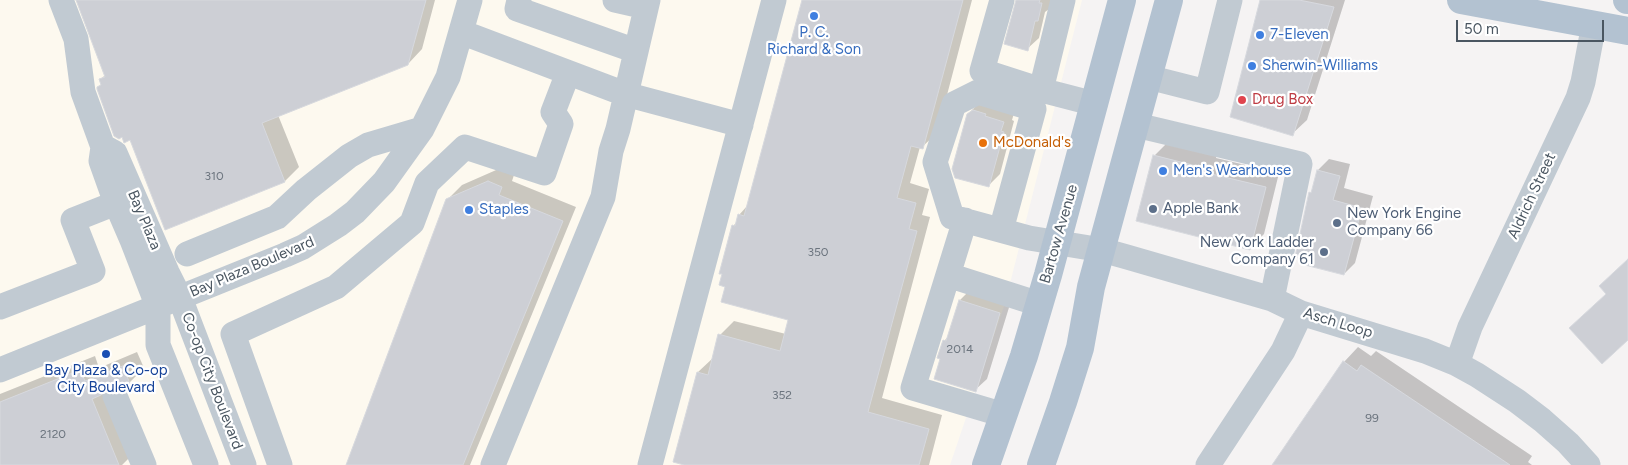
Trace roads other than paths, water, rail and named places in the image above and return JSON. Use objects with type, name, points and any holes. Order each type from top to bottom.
[{"type":"main road","name":"Bartow Avenue","points":[[986,465],[1004,416],[1057,243],[1122,0]]},
{"type":"main road","points":[[1041,465],[1080,348],[1091,287],[1169,0]]},
{"type":"main road","points":[[1461,0],[1628,31]]},
{"type":"street","name":"Bay Plaza","points":[[61,0],[76,39],[83,92],[103,147],[101,161],[116,203],[135,248],[169,302]]},
{"type":"street","name":"Bay Plaza Boulevard","points":[[0,370],[304,247],[355,212],[384,182],[422,129],[448,76],[470,0]]},
{"type":"street","points":[[519,0],[517,9],[636,51]]},
{"type":"street","points":[[493,465],[602,197],[611,151],[618,129],[647,4],[616,0]]},
{"type":"street","points":[[650,465],[774,0]]},
{"type":"street","points":[[1002,0],[982,71],[1041,90],[1095,104]]},
{"type":"street","points":[[1041,90],[1063,0]]},
{"type":"street","points":[[1148,77],[1207,92],[1230,0]]},
{"type":"street","name":"Aldrich Street","points":[[1457,364],[1470,327],[1578,98],[1587,64],[1594,24]]},
{"type":"street","points":[[461,32],[625,94],[741,125]]},
{"type":"street","points":[[280,465],[233,334],[336,287],[412,223],[427,183],[465,146],[544,173],[561,124],[554,112],[568,73]]},
{"type":"street","points":[[1001,230],[1034,109],[978,92],[954,104],[936,162],[958,218],[948,275],[913,388],[1004,416]]},
{"type":"street","points":[[1136,125],[1300,164],[1272,299]]},
{"type":"street","points":[[187,254],[277,217],[306,190],[349,156],[368,146],[422,129]]},
{"type":"street","name":"Bay Plaza","points":[[103,147],[115,154],[167,272],[169,302]]},
{"type":"street","points":[[0,307],[93,270],[73,220],[116,203]]},
{"type":"street","name":"Asch Loop","points":[[958,218],[1029,238],[1102,250],[1272,299],[1301,314],[1425,351],[1457,364],[1517,401],[1568,443],[1588,465]]},
{"type":"street","points":[[948,275],[1039,304]]},
{"type":"street","name":"Co-op City Boulevard","points":[[169,302],[158,345],[206,465]]},
{"type":"street","name":"Co-op City Boulevard","points":[[169,302],[244,465]]},
{"type":"street","points":[[1208,465],[1283,351],[1301,314]]},
{"type":"street","points":[[115,396],[144,465]]},
{"type":"place","name":"P. C. Richard & Son","points":[[814,16]]},
{"type":"place","name":"7-Eleven","points":[[1260,35]]},
{"type":"place","name":"Sherwin-Williams","points":[[1252,66]]},
{"type":"place","name":"Drug Box","points":[[1242,100]]},
{"type":"place","name":"McDonald's","points":[[983,143]]},
{"type":"place","name":"Men's Wearhouse","points":[[1163,171]]},
{"type":"place","name":"Apple Bank","points":[[1153,209]]},
{"type":"place","name":"Staples","points":[[469,210]]},
{"type":"place","name":"New York Engine Company 66","points":[[1337,223]]},
{"type":"place","name":"New York Ladder Company 61","points":[[1324,252]]},
{"type":"place","name":"Bay Plaza & Co-op City Boulevard","points":[[106,354]]}]
